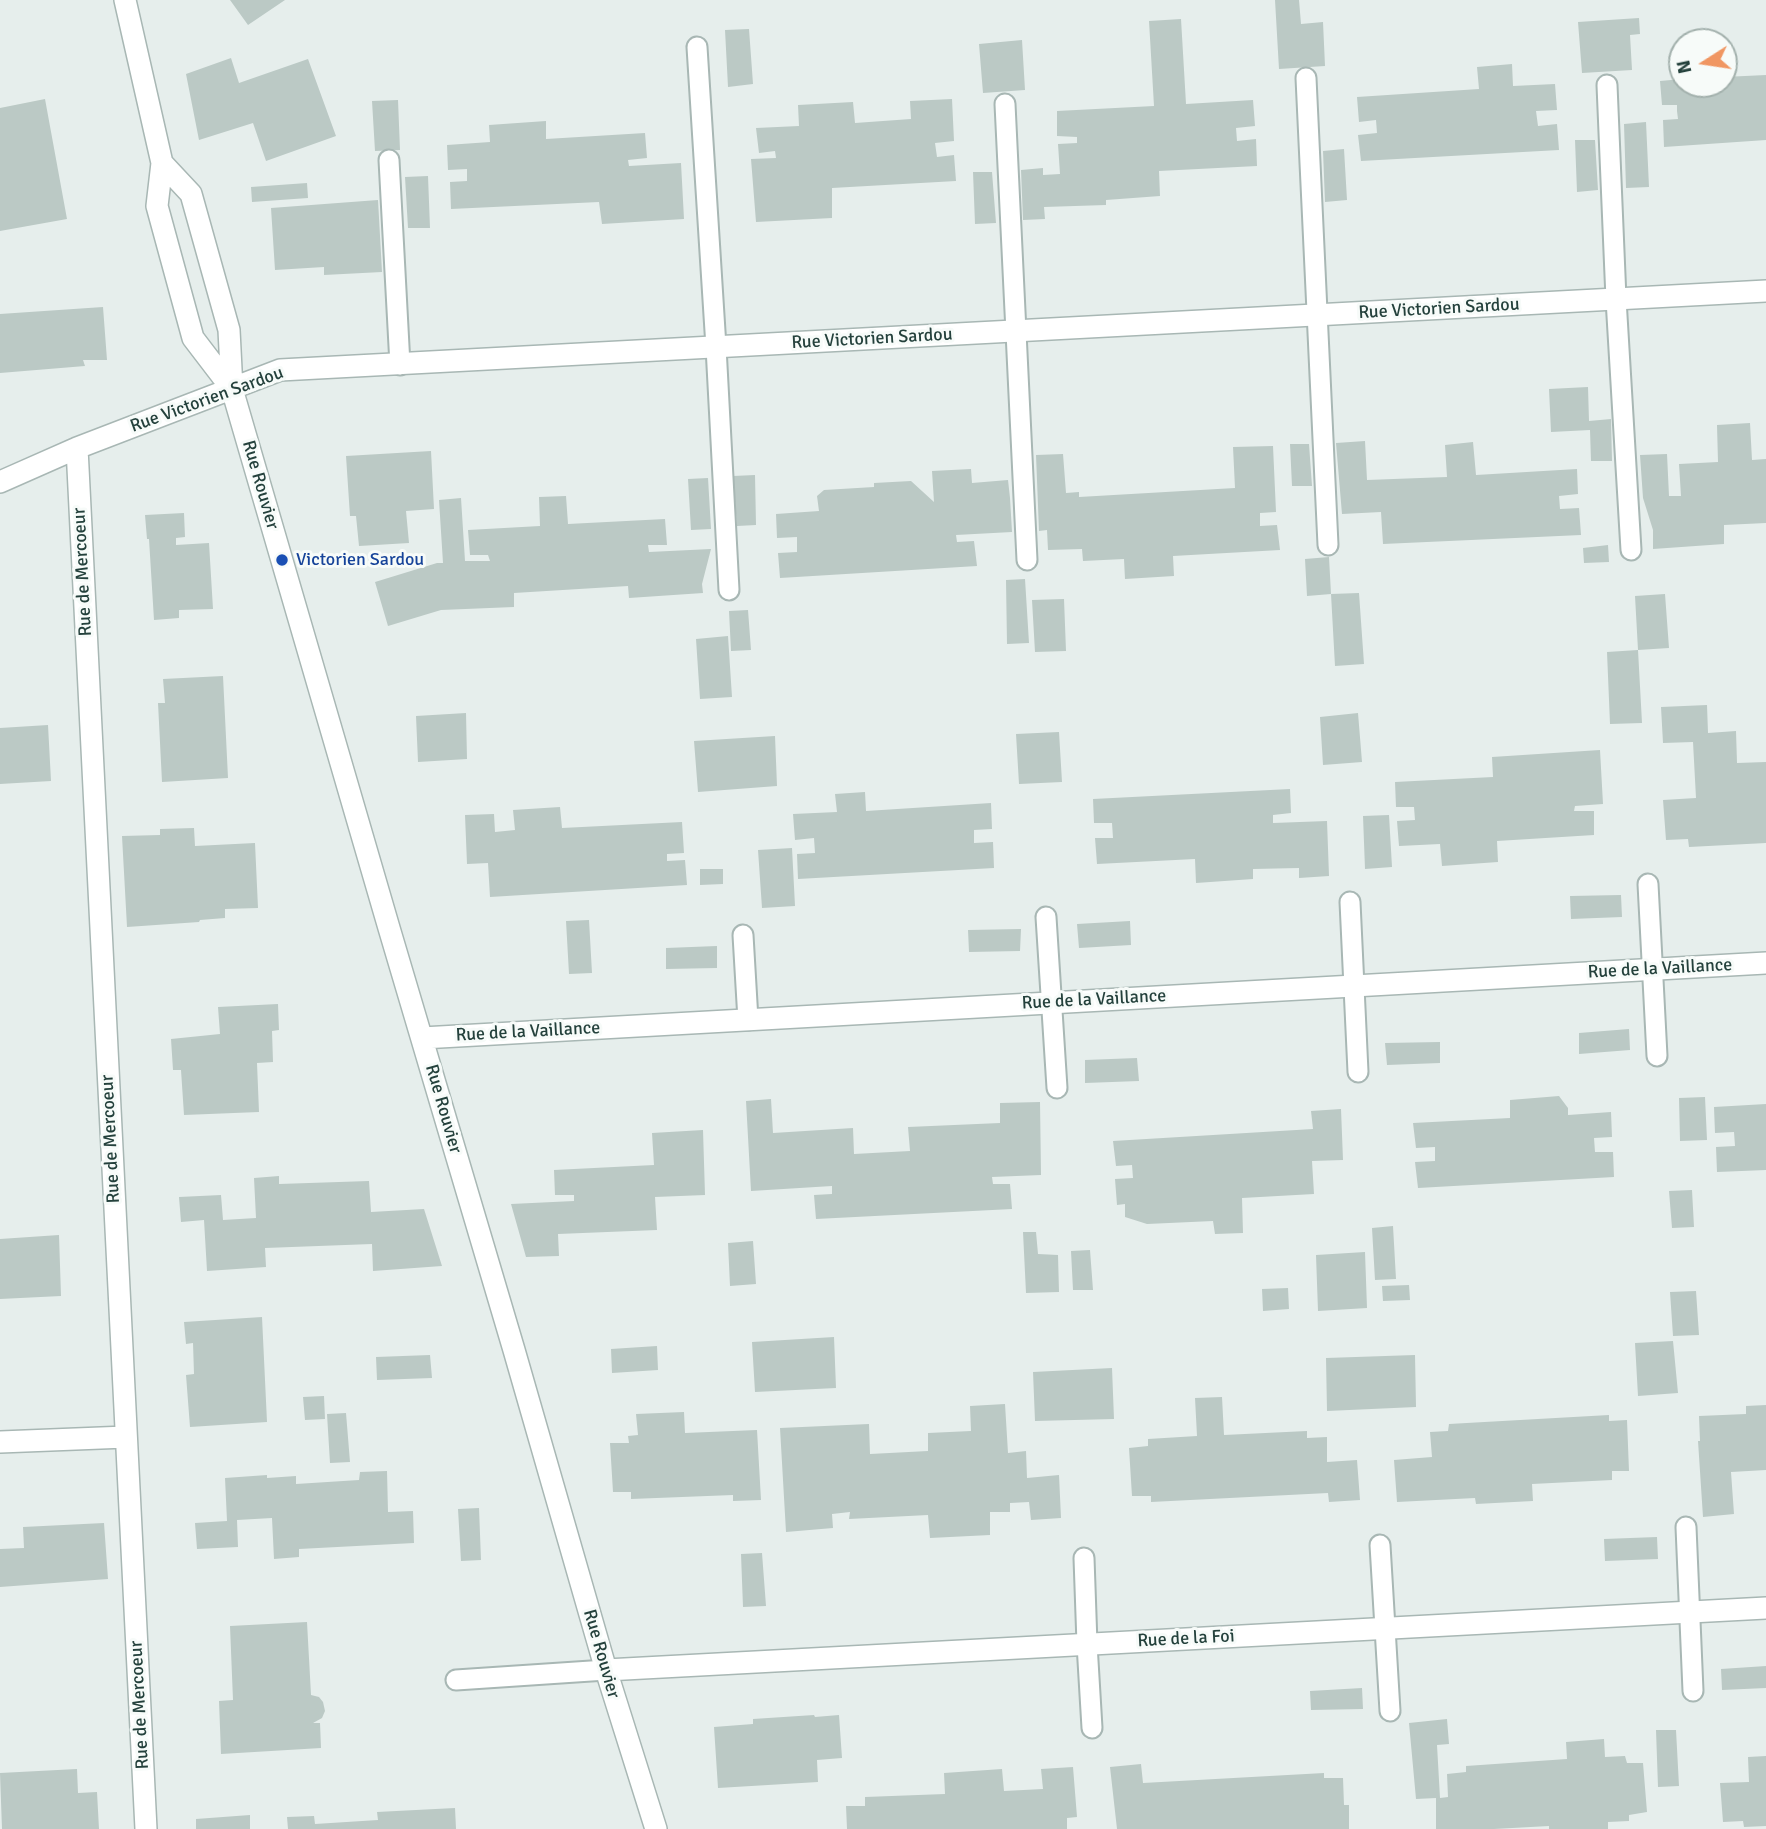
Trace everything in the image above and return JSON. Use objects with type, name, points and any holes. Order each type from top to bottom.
[{"type":"street","name":"Rue Rouvier","points":[[125,0],[162,163],[157,206],[193,338],[232,389]]},
{"type":"street","name":"Rue Rouvier","points":[[162,163],[191,194],[229,330],[232,389],[606,1670],[656,1829]]},
{"type":"street","name":"Rue Victorien Sardou","points":[[0,482],[280,370],[1766,291]]},
{"type":"street","name":"Rue de Mercoeur","points":[[77,449],[146,1829]]},
{"type":"street","name":"Rue de la Vaillance","points":[[422,1038],[1766,963]]},
{"type":"street","points":[[0,1442],[126,1437]]},
{"type":"street","name":"Rue de la Foi","points":[[606,1670],[1766,1608]]},
{"type":"lane","points":[[697,47],[729,590]]},
{"type":"lane","points":[[1306,78],[1328,545]]},
{"type":"lane","points":[[1607,85],[1631,550]]},
{"type":"lane","points":[[1005,104],[1027,560]]},
{"type":"lane","points":[[389,160],[400,365]]},
{"type":"lane","points":[[1648,884],[1657,1056]]},
{"type":"lane","points":[[1350,902],[1358,1072]]},
{"type":"lane","points":[[1046,917],[1057,1088]]},
{"type":"lane","points":[[743,934],[748,1020]]},
{"type":"lane","points":[[1686,1528],[1693,1692]]},
{"type":"lane","points":[[1380,1545],[1390,1711]]},
{"type":"lane","points":[[1084,1558],[1093,1728]]},
{"type":"lane","points":[[456,1680],[606,1670]]},
{"type":"building","points":[[230,0],[285,0],[248,25]]},
{"type":"building","points":[[1275,0],[1299,0],[1301,24],[1323,22],[1325,66],[1279,69]]},
{"type":"building","points":[[1639,18],[1640,34],[1630,35],[1632,70],[1582,73],[1578,22]]},
{"type":"building","points":[[1181,19],[1186,104],[1253,100],[1255,126],[1236,128],[1237,141],[1256,139],[1257,166],[1159,171],[1160,196],[1106,200],[1106,205],[1044,207],[1045,219],[1023,220],[1021,170],[1043,168],[1043,175],[1060,174],[1058,144],[1077,143],[1077,137],[1057,136],[1057,111],[1154,106],[1149,21]]},
{"type":"building","points":[[749,29],[753,84],[728,87],[725,30]]},
{"type":"building","points":[[1022,40],[1025,90],[983,93],[979,44]]},
{"type":"building","points":[[231,58],[239,83],[308,59],[336,136],[266,161],[253,123],[199,140],[186,74]]},
{"type":"building","points":[[1512,64],[1513,86],[1555,84],[1557,110],[1536,111],[1538,126],[1557,124],[1559,150],[1361,161],[1358,135],[1377,133],[1376,120],[1359,122],[1357,97],[1479,89],[1477,67]]},
{"type":"building","points":[[1766,75],[1766,140],[1664,147],[1663,120],[1678,119],[1677,105],[1662,105],[1660,81],[1668,80],[1668,98],[1738,98],[1738,76]]},
{"type":"building","points":[[45,99],[67,219],[0,231],[0,108]]},
{"type":"building","points":[[952,99],[954,141],[935,143],[937,157],[954,155],[956,181],[832,188],[832,218],[756,222],[751,159],[776,158],[775,151],[759,153],[756,128],[799,126],[798,105],[853,102],[855,123],[911,119],[910,101]]},
{"type":"building","points":[[398,100],[400,150],[375,151],[372,101]]},
{"type":"building","points":[[546,121],[546,139],[645,133],[647,158],[628,160],[629,166],[681,163],[684,219],[602,224],[599,202],[451,209],[450,182],[467,181],[467,169],[448,170],[447,145],[490,142],[489,125]]},
{"type":"building","points":[[1646,122],[1649,187],[1626,188],[1624,124]]},
{"type":"building","points":[[1575,140],[1595,140],[1598,190],[1577,192]]},
{"type":"building","points":[[1344,149],[1347,200],[1325,202],[1323,151]]},
{"type":"building","points":[[973,172],[992,172],[996,223],[975,224]]},
{"type":"building","points":[[428,176],[430,228],[408,228],[405,177]]},
{"type":"building","points":[[307,183],[308,198],[252,202],[251,187]]},
{"type":"building","points":[[378,200],[382,272],[324,275],[324,267],[275,270],[271,208]]},
{"type":"building","points":[[103,307],[107,360],[83,360],[85,366],[0,373],[0,314]]},
{"type":"building","points":[[1588,387],[1589,421],[1611,419],[1612,461],[1591,461],[1590,430],[1551,432],[1549,389]]},
{"type":"building","points":[[1750,423],[1752,460],[1766,459],[1766,523],[1724,525],[1724,544],[1653,549],[1653,530],[1643,498],[1640,455],[1667,454],[1669,496],[1681,496],[1679,464],[1718,462],[1717,425]]},
{"type":"building","points":[[1365,441],[1367,480],[1447,477],[1445,445],[1473,442],[1476,475],[1577,469],[1578,494],[1559,496],[1560,509],[1579,508],[1581,535],[1383,544],[1381,512],[1342,514],[1336,443]]},
{"type":"building","points":[[1290,444],[1309,444],[1312,486],[1292,486]]},
{"type":"building","points":[[1273,446],[1276,512],[1260,513],[1260,526],[1277,525],[1280,550],[1173,556],[1174,576],[1125,579],[1124,559],[1083,561],[1082,549],[1048,550],[1047,530],[1039,531],[1036,455],[1063,454],[1066,493],[1079,492],[1079,497],[1235,488],[1233,447]]},
{"type":"building","points":[[431,451],[434,509],[406,511],[409,543],[359,546],[356,516],[350,516],[346,456]]},
{"type":"building","points":[[971,469],[972,483],[1008,480],[1010,498],[1012,532],[956,535],[957,542],[974,541],[977,566],[780,578],[778,553],[797,552],[797,537],[777,538],[776,514],[819,511],[817,496],[824,490],[874,487],[874,483],[911,481],[934,502],[932,471]]},
{"type":"building","points":[[755,475],[756,525],[737,526],[733,476]]},
{"type":"building","points":[[708,478],[711,529],[691,530],[688,479]]},
{"type":"building","points":[[566,496],[568,524],[665,519],[667,545],[648,545],[649,552],[711,549],[702,584],[703,593],[629,598],[628,586],[514,593],[514,607],[441,610],[388,626],[375,582],[443,563],[439,500],[461,498],[465,561],[490,561],[488,555],[470,555],[468,530],[540,526],[539,497]]},
{"type":"building","points":[[184,513],[185,537],[176,538],[176,545],[209,543],[213,609],[179,610],[179,618],[154,620],[145,515]]},
{"type":"building","points":[[1608,545],[1609,562],[1584,563],[1583,548]]},
{"type":"building","points":[[1329,557],[1331,594],[1307,596],[1305,559]]},
{"type":"building","points":[[1025,579],[1029,643],[1007,644],[1006,580]]},
{"type":"building","points":[[1359,593],[1364,664],[1335,666],[1331,594]]},
{"type":"building","points":[[1665,594],[1669,648],[1638,650],[1635,596]]},
{"type":"building","points":[[1064,599],[1066,651],[1035,652],[1032,600]]},
{"type":"building","points":[[748,610],[751,650],[731,651],[729,611]]},
{"type":"building","points":[[728,636],[732,697],[700,699],[696,639]]},
{"type":"building","points":[[1638,650],[1642,723],[1610,724],[1607,652]]},
{"type":"building","points":[[223,676],[228,778],[162,782],[158,703],[165,703],[163,679]]},
{"type":"building","points":[[1707,705],[1708,733],[1736,731],[1737,763],[1766,762],[1766,843],[1689,847],[1688,839],[1666,840],[1663,800],[1696,798],[1693,742],[1663,743],[1661,707]]},
{"type":"building","points":[[466,713],[467,759],[418,762],[416,716]]},
{"type":"building","points":[[1358,713],[1362,762],[1323,765],[1320,717]]},
{"type":"building","points":[[48,725],[51,781],[0,784],[0,728]]},
{"type":"building","points":[[1059,732],[1062,782],[1019,784],[1016,734]]},
{"type":"building","points":[[775,736],[777,786],[698,792],[694,741]]},
{"type":"building","points":[[1600,750],[1603,804],[1575,806],[1574,811],[1594,811],[1594,835],[1497,841],[1498,862],[1442,866],[1440,844],[1399,846],[1397,821],[1415,820],[1414,807],[1396,807],[1395,782],[1493,777],[1492,757]]},
{"type":"building","points":[[1290,789],[1291,813],[1273,815],[1273,823],[1327,821],[1329,876],[1299,878],[1299,868],[1253,869],[1253,879],[1196,883],[1195,859],[1097,864],[1095,838],[1113,838],[1112,823],[1094,823],[1093,799]]},
{"type":"building","points":[[865,792],[866,811],[991,803],[992,829],[974,830],[974,843],[993,842],[994,868],[798,879],[797,854],[815,853],[814,838],[795,840],[793,814],[837,812],[835,794]]},
{"type":"building","points":[[560,807],[562,828],[682,822],[684,853],[667,854],[667,861],[685,860],[687,885],[490,897],[488,863],[467,864],[465,815],[494,814],[495,832],[515,830],[513,810]]},
{"type":"building","points":[[1389,815],[1392,867],[1365,869],[1363,816]]},
{"type":"building","points":[[194,828],[195,846],[255,843],[258,908],[225,909],[225,918],[199,922],[127,927],[122,836],[160,835],[160,829]]},
{"type":"building","points":[[792,848],[795,906],[762,908],[758,850]]},
{"type":"building","points":[[700,869],[723,869],[723,884],[700,885]]},
{"type":"building","points":[[1621,895],[1622,917],[1571,919],[1570,896]]},
{"type":"building","points":[[589,920],[592,973],[569,974],[566,921]]},
{"type":"building","points":[[1130,921],[1131,945],[1079,948],[1077,924]]},
{"type":"building","points":[[1021,929],[1020,951],[969,952],[968,930]]},
{"type":"building","points":[[717,946],[717,968],[666,969],[666,948]]},
{"type":"building","points":[[278,1004],[279,1030],[272,1031],[273,1062],[257,1063],[259,1112],[184,1115],[181,1070],[173,1070],[171,1039],[220,1034],[218,1007]]},
{"type":"building","points":[[1629,1029],[1630,1050],[1579,1054],[1579,1033]]},
{"type":"building","points":[[1440,1042],[1440,1063],[1387,1065],[1385,1043]]},
{"type":"building","points":[[1137,1058],[1139,1081],[1085,1083],[1085,1060]]},
{"type":"building","points":[[1559,1096],[1568,1108],[1568,1115],[1611,1112],[1612,1137],[1594,1138],[1595,1152],[1613,1152],[1614,1177],[1418,1188],[1415,1162],[1435,1161],[1435,1147],[1416,1148],[1413,1123],[1510,1118],[1510,1100]]},
{"type":"building","points":[[1705,1097],[1707,1140],[1680,1141],[1679,1098]]},
{"type":"building","points":[[771,1099],[773,1133],[853,1128],[854,1154],[910,1151],[908,1127],[1000,1123],[1000,1103],[1040,1102],[1041,1175],[992,1177],[993,1184],[1010,1184],[1012,1209],[816,1219],[814,1195],[832,1194],[832,1186],[751,1191],[746,1101]]},
{"type":"building","points":[[1766,1104],[1766,1170],[1717,1172],[1716,1147],[1735,1146],[1734,1132],[1715,1133],[1714,1107]]},
{"type":"building","points":[[1341,1109],[1343,1160],[1312,1161],[1314,1194],[1242,1198],[1243,1233],[1215,1234],[1213,1221],[1147,1224],[1125,1217],[1125,1204],[1117,1205],[1115,1179],[1133,1178],[1132,1165],[1116,1166],[1113,1141],[1313,1129],[1311,1111]]},
{"type":"building","points":[[703,1130],[705,1195],[655,1197],[657,1230],[558,1234],[559,1256],[526,1257],[511,1204],[574,1201],[574,1195],[555,1195],[554,1170],[654,1165],[652,1133]]},
{"type":"building","points":[[279,1176],[279,1184],[369,1181],[371,1212],[424,1209],[442,1266],[373,1271],[372,1244],[265,1248],[266,1267],[207,1271],[204,1220],[181,1222],[179,1197],[221,1195],[223,1220],[256,1218],[254,1178]]},
{"type":"building","points":[[1692,1190],[1694,1227],[1672,1228],[1669,1191]]},
{"type":"building","points":[[1393,1226],[1396,1279],[1375,1280],[1372,1228]]},
{"type":"building","points":[[1023,1232],[1036,1232],[1038,1254],[1058,1255],[1059,1292],[1026,1293]]},
{"type":"building","points":[[59,1235],[61,1296],[0,1299],[0,1239]]},
{"type":"building","points":[[753,1241],[756,1284],[730,1286],[728,1243]]},
{"type":"building","points":[[1090,1250],[1093,1290],[1073,1290],[1071,1251]]},
{"type":"building","points":[[1365,1252],[1367,1308],[1318,1311],[1316,1255]]},
{"type":"building","points":[[1409,1285],[1410,1300],[1383,1301],[1382,1286]]},
{"type":"building","points":[[1288,1288],[1289,1309],[1263,1311],[1262,1289]]},
{"type":"building","points":[[1696,1291],[1699,1335],[1673,1336],[1670,1292]]},
{"type":"building","points":[[262,1317],[267,1422],[190,1427],[186,1375],[194,1374],[193,1343],[186,1344],[184,1322]]},
{"type":"building","points":[[834,1337],[836,1388],[755,1392],[752,1342]]},
{"type":"building","points":[[1673,1341],[1678,1393],[1638,1396],[1635,1343]]},
{"type":"building","points":[[657,1346],[658,1370],[612,1373],[611,1349]]},
{"type":"building","points":[[430,1355],[432,1378],[377,1380],[376,1357]]},
{"type":"building","points":[[1415,1355],[1416,1407],[1327,1411],[1326,1358]]},
{"type":"building","points":[[1112,1368],[1114,1419],[1035,1421],[1033,1372]]},
{"type":"building","points":[[324,1396],[325,1419],[305,1420],[303,1397]]},
{"type":"building","points":[[1222,1397],[1224,1435],[1307,1431],[1307,1438],[1327,1437],[1327,1462],[1357,1460],[1360,1500],[1329,1502],[1328,1493],[1151,1502],[1151,1496],[1132,1496],[1129,1448],[1148,1446],[1148,1439],[1197,1436],[1195,1398]]},
{"type":"building","points":[[1005,1404],[1008,1453],[1026,1451],[1027,1478],[1059,1475],[1061,1518],[1031,1520],[1029,1502],[1010,1503],[1010,1512],[990,1512],[990,1535],[930,1538],[928,1515],[849,1519],[850,1512],[832,1514],[833,1528],[786,1532],[780,1428],[869,1424],[870,1454],[928,1451],[928,1433],[971,1431],[970,1406]]},
{"type":"building","points":[[1766,1405],[1766,1470],[1731,1472],[1734,1514],[1703,1517],[1699,1416],[1746,1414],[1746,1406]]},
{"type":"building","points":[[684,1412],[685,1433],[757,1430],[761,1500],[733,1501],[733,1495],[631,1499],[631,1492],[613,1492],[610,1443],[629,1443],[628,1436],[638,1435],[636,1414]]},
{"type":"building","points":[[346,1413],[350,1462],[330,1463],[327,1414]]},
{"type":"building","points":[[1609,1415],[1609,1421],[1627,1420],[1629,1471],[1612,1471],[1612,1480],[1532,1484],[1533,1501],[1476,1504],[1475,1498],[1397,1502],[1394,1460],[1432,1457],[1430,1432],[1448,1431],[1449,1424]]},
{"type":"building","points":[[387,1471],[388,1512],[413,1511],[414,1543],[299,1549],[299,1557],[274,1559],[272,1518],[237,1520],[238,1547],[197,1549],[195,1523],[227,1521],[225,1478],[296,1476],[296,1484],[359,1480],[360,1472]]},
{"type":"building","points":[[479,1508],[481,1560],[461,1561],[458,1509]]},
{"type":"building","points":[[104,1523],[108,1579],[0,1587],[0,1549],[24,1548],[23,1527]]},
{"type":"building","points":[[1657,1537],[1658,1559],[1605,1561],[1604,1539]]},
{"type":"building","points":[[762,1553],[766,1606],[743,1607],[741,1554]]},
{"type":"building","points":[[307,1622],[311,1695],[319,1697],[325,1711],[322,1718],[313,1723],[320,1723],[321,1748],[221,1754],[219,1701],[233,1700],[230,1626]]},
{"type":"building","points":[[1766,1666],[1766,1688],[1722,1690],[1721,1669]]},
{"type":"building","points":[[1362,1688],[1363,1709],[1311,1710],[1310,1691]]},
{"type":"building","points":[[839,1715],[842,1758],[817,1760],[818,1782],[718,1788],[714,1727],[753,1724],[753,1719]]},
{"type":"building","points":[[1447,1719],[1449,1744],[1437,1745],[1440,1798],[1448,1797],[1447,1774],[1466,1772],[1466,1766],[1567,1759],[1566,1742],[1604,1739],[1605,1757],[1625,1756],[1627,1763],[1643,1763],[1647,1812],[1629,1815],[1629,1821],[1608,1822],[1608,1829],[1549,1829],[1549,1826],[1436,1829],[1436,1798],[1416,1799],[1409,1723]]},
{"type":"building","points":[[1656,1730],[1676,1730],[1679,1786],[1658,1787]]},
{"type":"building","points":[[1766,1756],[1766,1826],[1744,1827],[1743,1821],[1723,1822],[1720,1783],[1749,1782],[1748,1757]]},
{"type":"building","points":[[1141,1764],[1143,1783],[1324,1773],[1324,1778],[1343,1778],[1344,1805],[1349,1805],[1349,1829],[1117,1829],[1110,1767]]},
{"type":"building","points":[[1073,1767],[1077,1817],[1067,1818],[1067,1829],[847,1829],[846,1806],[865,1806],[865,1797],[945,1794],[944,1773],[1002,1769],[1004,1791],[1043,1789],[1041,1769]]},
{"type":"building","points":[[77,1769],[78,1793],[97,1792],[99,1829],[2,1829],[0,1773]]},
{"type":"building","points":[[455,1808],[456,1829],[288,1829],[287,1817],[314,1816],[315,1824],[378,1820],[377,1812]]},
{"type":"building","points":[[250,1815],[250,1829],[196,1829],[196,1819]]},
{"type":"place","name":"Victorien Sardou","points":[[282,560]]}]
